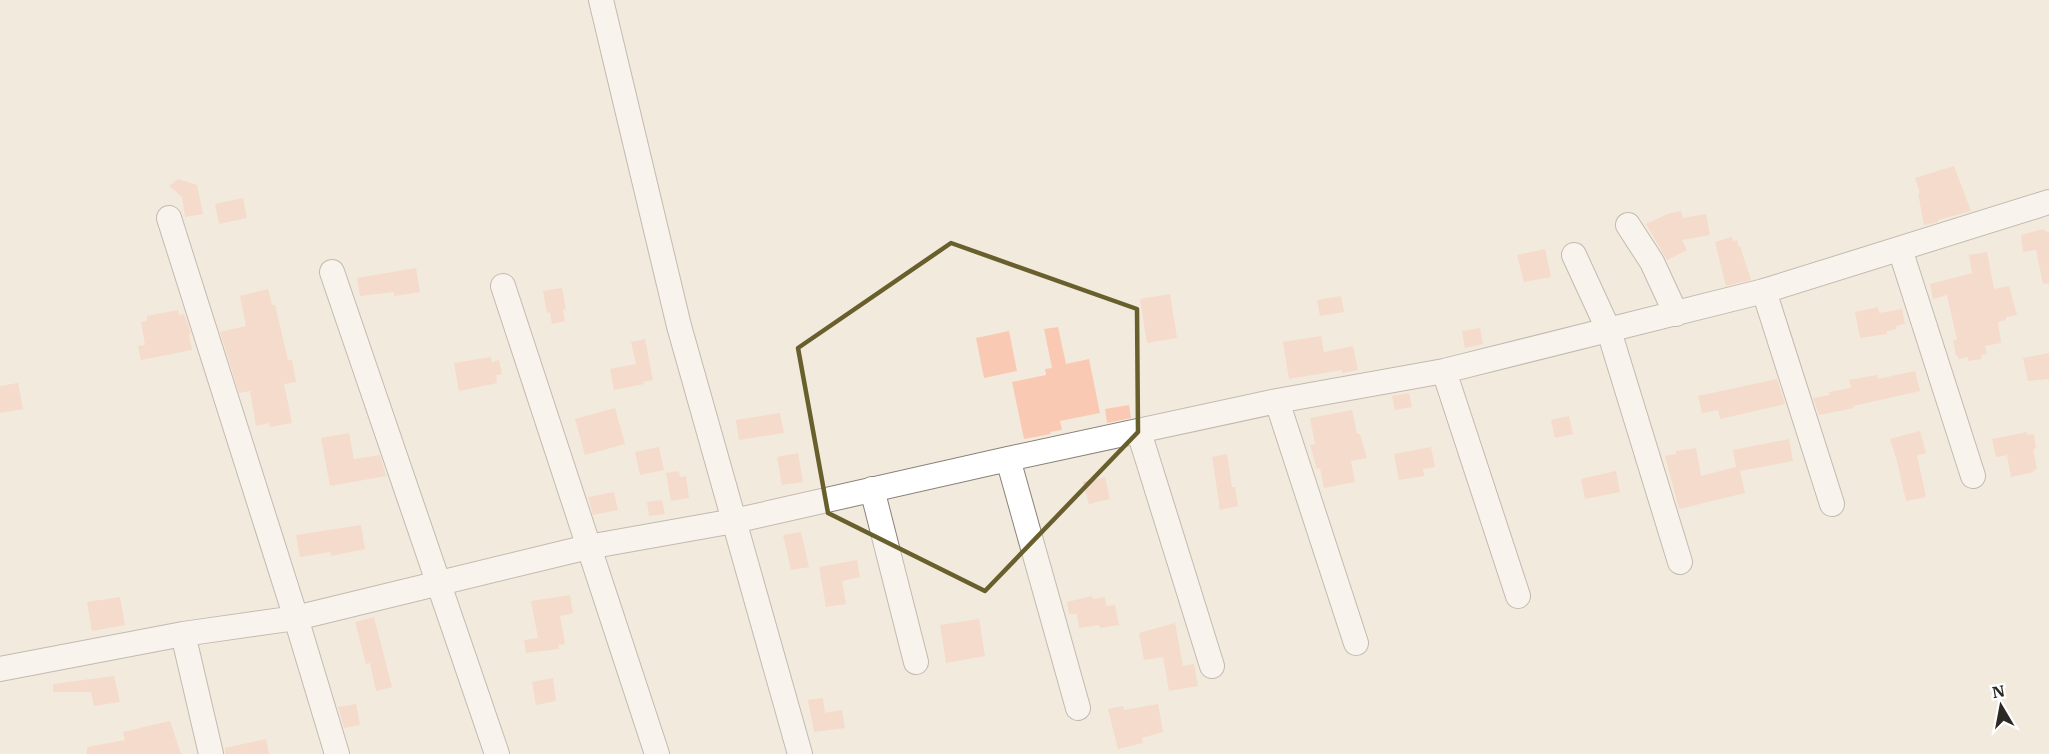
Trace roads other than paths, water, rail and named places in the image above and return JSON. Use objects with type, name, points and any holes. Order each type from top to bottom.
[{"type":"street","points":[[601,0],[679,326],[800,754]]},
{"type":"street","points":[[0,669],[183,634],[296,618],[588,547],[734,521],[1277,401],[1444,371],[1764,291],[2049,202]]},
{"type":"street","points":[[169,218],[337,754]]},
{"type":"street","points":[[1628,225],[1652,262],[1676,314]]},
{"type":"street","points":[[1900,249],[1973,476]]},
{"type":"street","points":[[1574,255],[1609,331],[1680,562]]},
{"type":"street","points":[[332,272],[496,754]]},
{"type":"street","points":[[503,286],[657,754]]},
{"type":"street","points":[[1764,291],[1832,504]]},
{"type":"street","points":[[1444,371],[1518,596]]},
{"type":"street","points":[[1277,401],[1356,643]]},
{"type":"street","points":[[1139,432],[1212,666]]},
{"type":"street","points":[[1008,459],[1078,708]]},
{"type":"street","points":[[872,489],[916,662]]},
{"type":"street","points":[[183,634],[211,754]]}]
